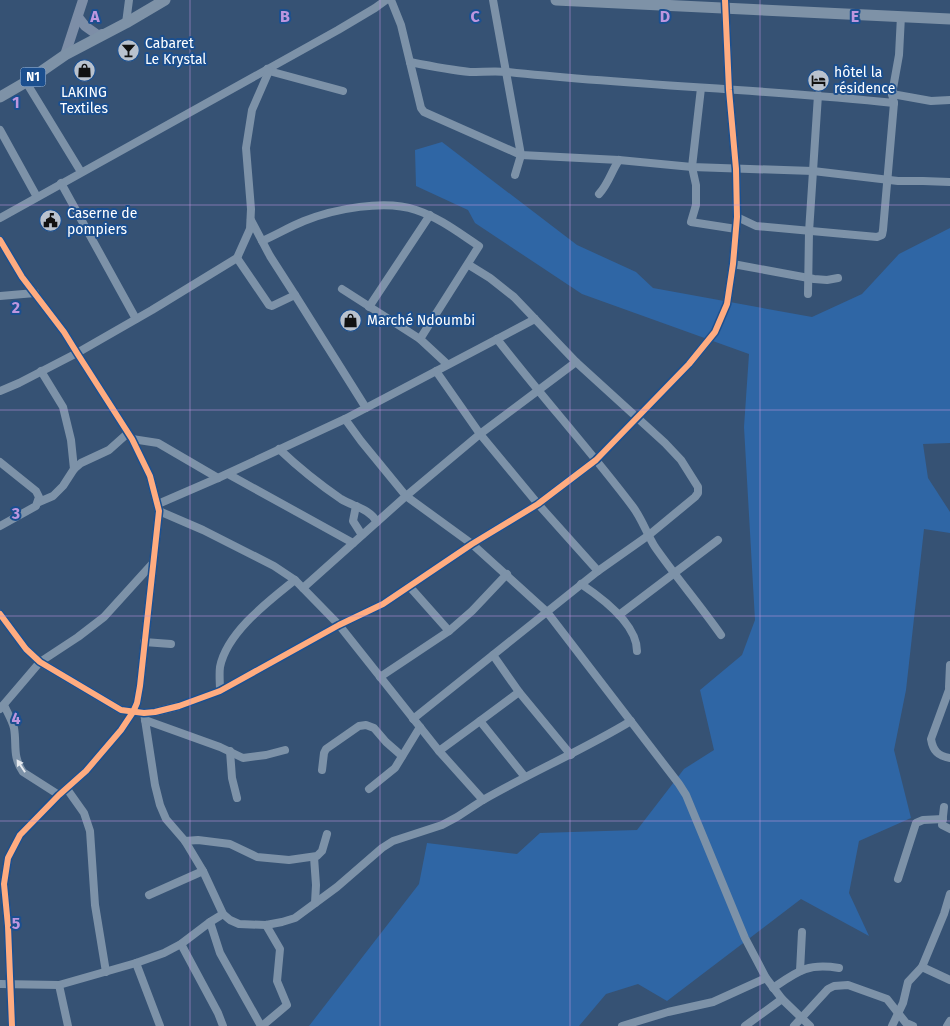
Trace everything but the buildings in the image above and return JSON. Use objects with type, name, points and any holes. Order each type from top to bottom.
[{"type":"highway","name":"N1","points":[[0,97],[26,82],[65,55],[126,23],[164,0]]},
{"type":"highway","points":[[556,0],[725,4],[950,19]]},
{"type":"main road","points":[[65,55],[83,0]]},
{"type":"main road","points":[[78,17],[92,32],[99,36],[102,34]]},
{"type":"street","points":[[126,23],[129,0]]},
{"type":"street","points":[[0,218],[268,70],[386,0]]},
{"type":"street","points":[[391,0],[401,25],[421,108],[424,112],[521,155],[619,160],[692,167],[813,172],[887,180],[950,182]]},
{"type":"street","points":[[493,0],[521,155],[515,176]]},
{"type":"street","points":[[145,717],[220,691],[339,625],[383,604],[472,544],[538,504],[596,460],[689,364],[715,332],[727,304],[733,264],[737,218],[736,169],[729,90],[725,4]]},
{"type":"street","points":[[737,218],[756,226],[877,237],[882,235],[884,230],[894,103],[892,94],[901,16]]},
{"type":"street","points":[[410,62],[470,72],[505,72],[575,79],[818,95],[894,103]]},
{"type":"street","points":[[268,70],[343,91]]},
{"type":"street","points":[[0,391],[19,384],[77,353],[237,258],[250,229],[251,209],[246,148],[252,110],[268,70]]},
{"type":"street","points":[[26,82],[81,172]]},
{"type":"street","points":[[701,88],[692,167],[697,198],[691,222],[736,229]]},
{"type":"street","points":[[892,94],[931,101],[950,100]]},
{"type":"street","points":[[808,294],[809,232],[818,95]]},
{"type":"street","points":[[0,130],[37,197]]},
{"type":"street","points":[[599,194],[608,184],[612,171],[619,160]]},
{"type":"street","points":[[61,183],[136,319]]},
{"type":"street","points":[[262,241],[304,221],[376,205],[396,205],[416,210],[430,215],[451,227],[479,246],[469,265],[420,339]]},
{"type":"street","points":[[369,307],[430,215]]},
{"type":"street","points":[[250,219],[294,295],[366,408]]},
{"type":"street","points":[[0,240],[22,277],[64,332],[130,436],[150,476],[158,508],[154,562],[138,694],[133,712],[121,730],[86,771],[59,795],[20,835],[4,857],[12,1026]]},
{"type":"street","points":[[237,258],[270,306],[294,295]]},
{"type":"street","points":[[733,264],[827,280],[838,278]]},
{"type":"street","points":[[413,719],[581,584],[649,535],[698,493],[698,487],[681,460],[665,443],[576,362],[514,297],[490,278],[469,265]]},
{"type":"street","points":[[342,289],[420,339],[447,364]]},
{"type":"street","points":[[0,296],[34,293]]},
{"type":"street","points":[[158,508],[345,419],[535,319]]},
{"type":"street","points":[[497,339],[537,391],[596,460],[635,510],[654,545],[705,612],[720,636]]},
{"type":"street","points":[[303,588],[406,496],[480,434],[576,362]]},
{"type":"street","points":[[41,371],[63,407],[71,440],[74,469]]},
{"type":"street","points":[[436,371],[480,434],[538,504],[598,571]]},
{"type":"street","points":[[345,419],[406,496],[472,544],[547,612],[631,721],[686,795],[745,938],[766,978],[782,998],[810,1026]]},
{"type":"street","points":[[0,526],[36,506],[39,502],[53,496],[81,463],[109,450],[130,436],[158,443],[218,478]]},
{"type":"street","points":[[279,449],[343,500],[370,513],[377,522]]},
{"type":"street","points":[[0,462],[36,491],[39,502]]},
{"type":"street","points":[[228,474],[353,543]]},
{"type":"street","points":[[356,506],[353,522],[362,535]]},
{"type":"street","points":[[158,508],[274,566],[295,580],[339,625],[439,751],[483,800]]},
{"type":"street","points":[[618,615],[718,540]]},
{"type":"street","points":[[59,795],[23,772],[19,766],[15,756],[14,728],[2,707],[40,662],[104,617],[154,562]]},
{"type":"street","points":[[380,677],[448,631],[472,611],[507,574]]},
{"type":"street","points":[[220,691],[220,667],[228,646],[245,625],[268,602],[295,580]]},
{"type":"street","points":[[581,584],[599,596],[618,615],[634,636],[637,652]]},
{"type":"street","points":[[409,586],[448,631]]},
{"type":"street","points":[[0,614],[26,649],[40,662],[121,710],[133,712],[247,758],[285,750]]},
{"type":"street","points":[[144,642],[171,644]]},
{"type":"street","points":[[493,654],[520,692],[571,754]]},
{"type":"street","points":[[950,665],[950,687],[931,739],[932,748],[936,753],[950,758]]},
{"type":"street","points":[[439,751],[520,692]]},
{"type":"street","points":[[145,717],[155,785],[166,819],[185,842],[203,871],[223,914],[239,924],[266,925],[295,918],[337,887],[393,841],[442,825],[483,800],[598,741],[631,721]]},
{"type":"street","points":[[480,720],[525,777]]},
{"type":"street","points":[[322,770],[326,749],[359,726],[366,724],[374,728],[402,756]]},
{"type":"street","points":[[369,789],[394,768],[420,727]]},
{"type":"street","points":[[230,751],[232,778],[237,798]]},
{"type":"street","points":[[67,789],[84,813],[90,831],[95,905],[106,972]]},
{"type":"street","points":[[944,808],[942,825],[950,829]]},
{"type":"street","points":[[898,879],[916,823],[923,820],[942,819]]},
{"type":"street","points":[[185,842],[198,840],[230,844],[257,857],[279,860],[314,857],[322,851],[327,834]]},
{"type":"street","points":[[314,857],[315,903]]},
{"type":"street","points":[[149,895],[203,871]]},
{"type":"street","points":[[892,1026],[903,1003],[908,982],[922,966],[944,914],[950,894]]},
{"type":"street","points":[[0,984],[59,985],[136,963],[164,954],[223,914]]},
{"type":"street","points":[[210,922],[220,953],[262,1026],[287,1005],[277,981],[280,949],[266,925]]},
{"type":"street","points":[[800,971],[802,932]]},
{"type":"street","points":[[181,944],[223,1026]]},
{"type":"street","points":[[136,963],[160,1026]]},
{"type":"street","points":[[773,988],[800,971],[821,965],[839,968]]},
{"type":"street","points":[[922,966],[950,980]]},
{"type":"street","points":[[622,1026],[668,1012],[713,1002],[766,978]]},
{"type":"street","points":[[59,985],[68,1026]]},
{"type":"street","points":[[794,1026],[828,989],[848,985],[887,999],[906,1023],[912,1026]]},
{"type":"street","points":[[745,1026],[782,998]]},
{"type":"street","points":[[947,1026],[950,1021]]},
{"type":"shaded area","points":[[442,142],[577,245],[636,272],[653,288],[812,317],[862,294],[899,254],[950,228],[950,443],[923,444],[928,478],[950,512],[950,533],[924,529],[906,690],[894,750],[911,818],[859,841],[849,893],[869,936],[801,899],[667,1001],[638,984],[606,994],[579,1026],[309,1026],[419,884],[427,843],[517,854],[540,833],[637,830],[684,769],[714,750],[700,690],[742,655],[755,620],[744,427],[749,354],[582,294],[475,223],[468,210],[416,186],[415,150]]},
{"type":"cycle path","points":[[0,614],[26,649],[40,662],[121,710],[144,713],[179,706],[220,691],[339,625],[383,604],[472,544],[538,504],[596,460],[689,364],[715,332],[727,304],[737,217],[736,169],[729,90],[725,0]]},
{"type":"cycle path","points":[[0,240],[22,277],[64,332],[132,439],[150,476],[159,511],[137,703],[121,730],[86,771],[59,795],[20,835],[8,858],[4,884],[8,926],[12,1026]]},
{"type":"place","name":"Cabaret Le Krystal","points":[[129,51]]},
{"type":"place","name":"LAKING Textiles","points":[[84,70]]},
{"type":"place","name":"hôtel la résidence","points":[[818,80]]},
{"type":"place","name":"Caserne de pompiers","points":[[51,221]]},
{"type":"place","name":"Marché Ndoumbi","points":[[351,320]]}]
